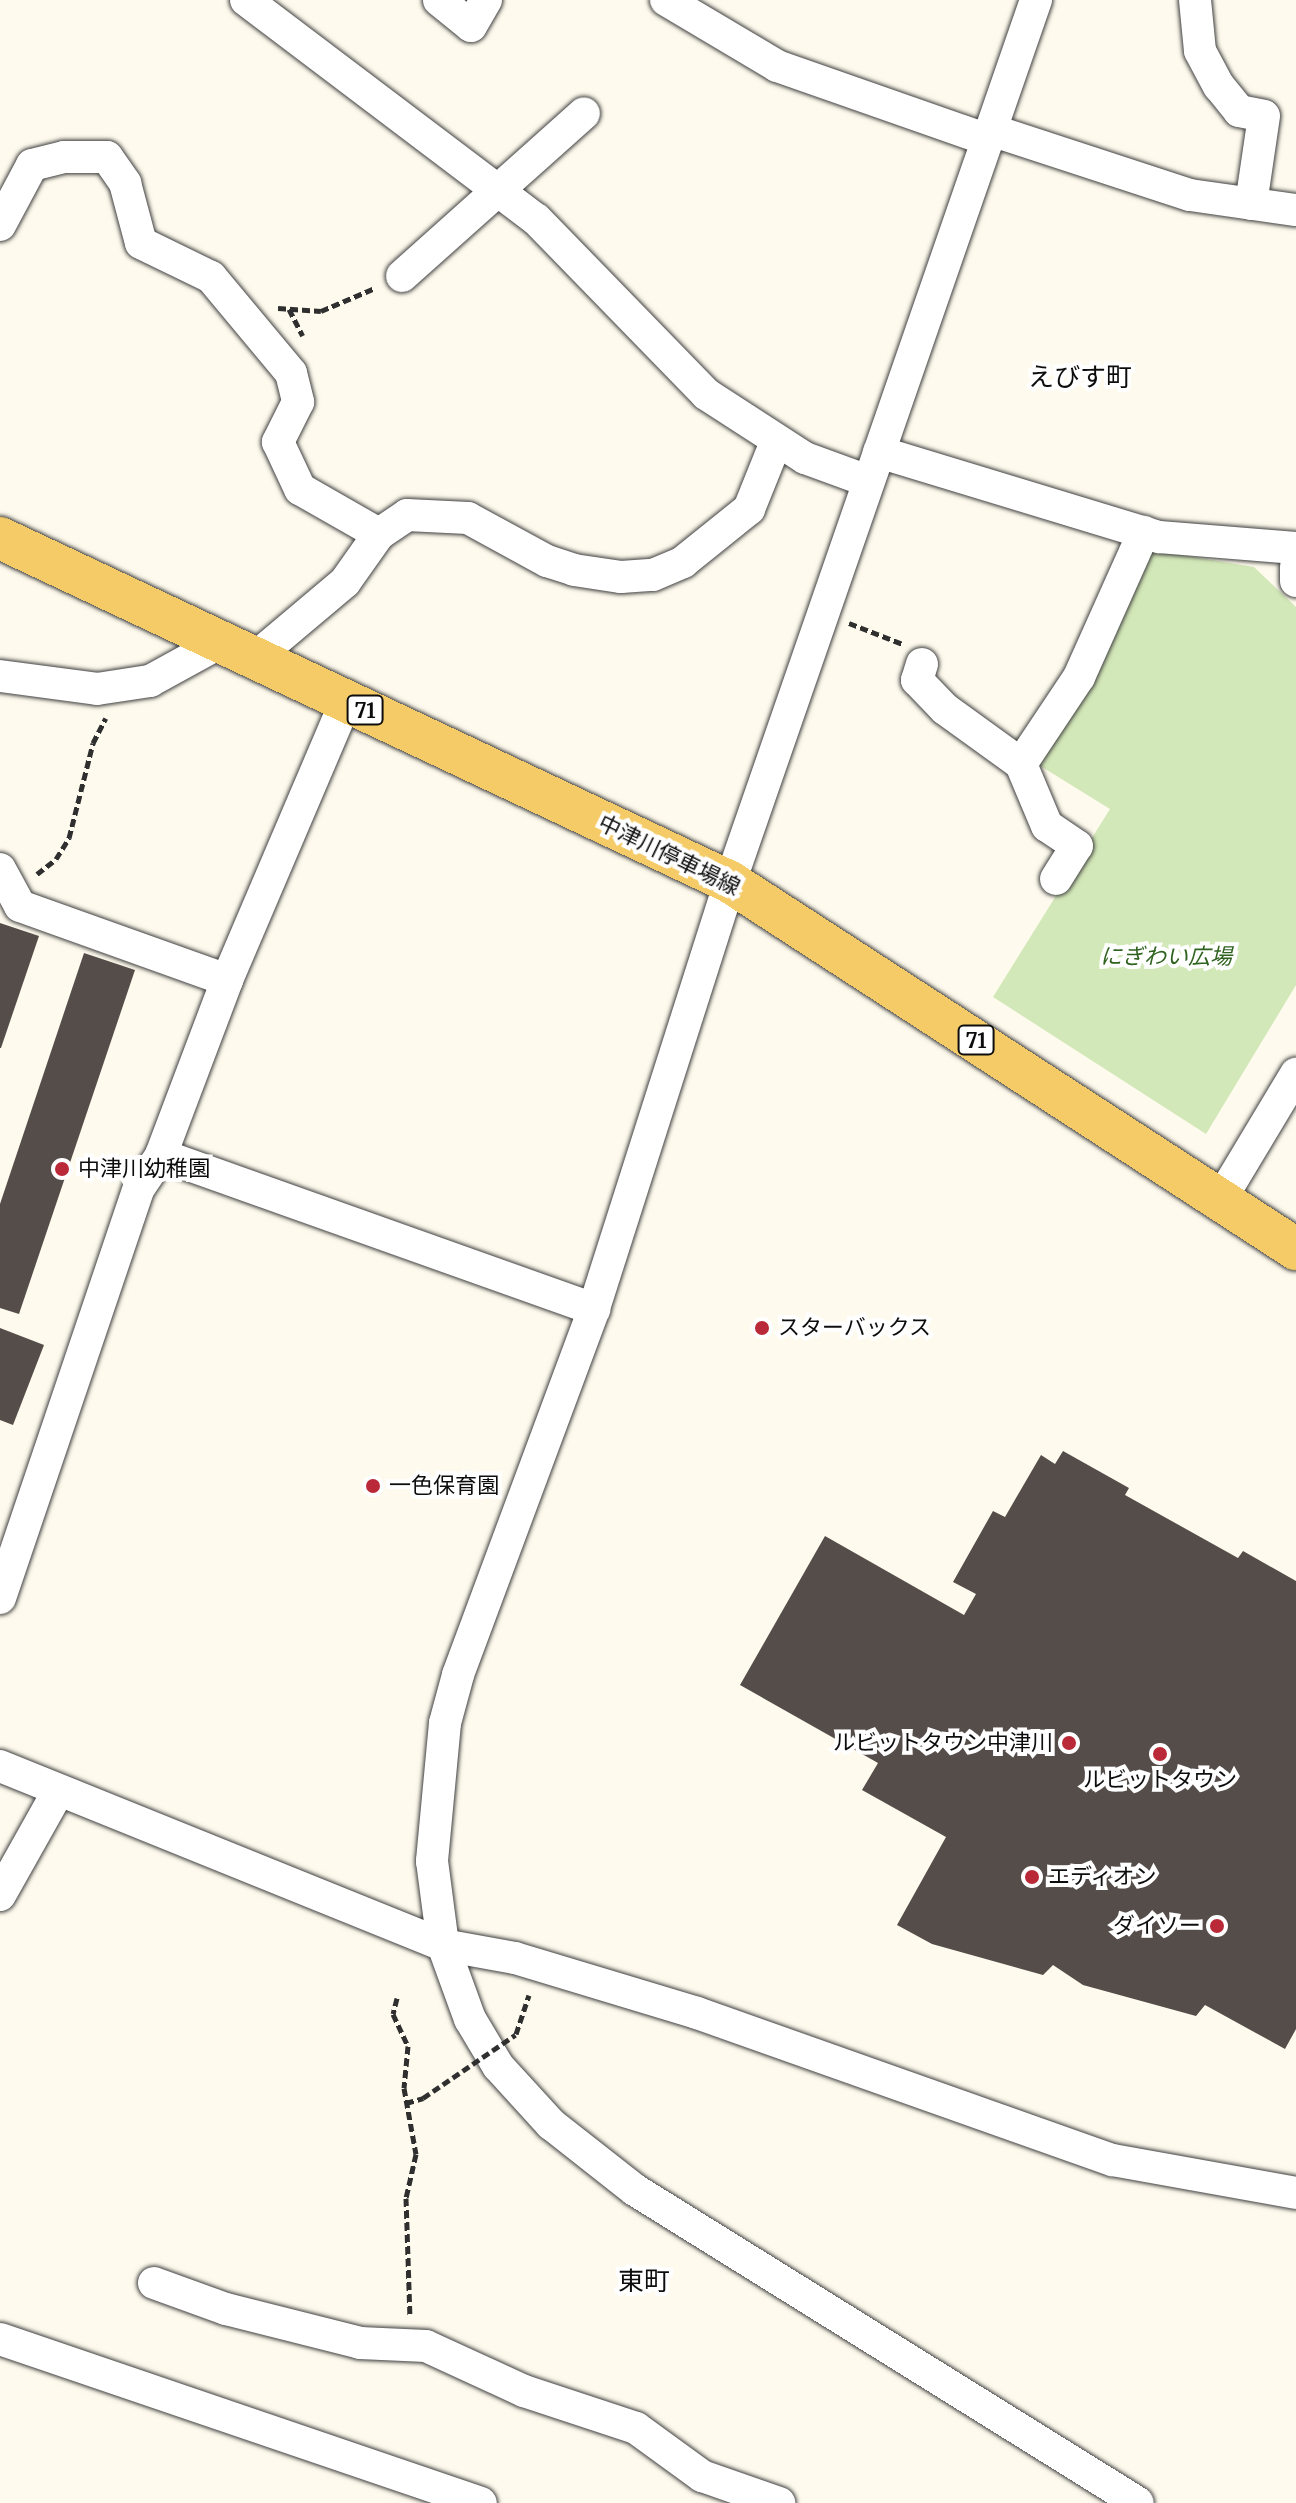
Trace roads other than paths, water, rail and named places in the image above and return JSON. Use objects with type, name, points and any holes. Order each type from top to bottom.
[{"type":"main road","name":"中津川停車場線","points":[[0,538],[730,882],[1222,1197],[1296,1249]]},
{"type":"street","points":[[246,0],[536,219],[706,394],[776,442],[1144,532],[1296,548]]},
{"type":"street","points":[[439,0],[471,26],[486,0]]},
{"type":"street","points":[[666,0],[777,66],[1190,195],[1296,210]]},
{"type":"street","points":[[1036,0],[730,882],[594,1309],[445,1723],[432,1861],[443,1945],[470,2019],[498,2066],[551,2124],[635,2190],[1138,2503]]},
{"type":"street","points":[[1195,0],[1200,51],[1219,86],[1239,111],[1264,116],[1251,204]]},
{"type":"street","points":[[402,276],[584,113]]},
{"type":"street","points":[[0,225],[32,165],[64,157],[107,157],[125,183],[141,243],[211,277],[240,306],[291,373],[298,402],[278,442],[300,489],[379,534]]},
{"type":"street","points":[[0,676],[97,689],[150,681],[238,650],[345,582],[379,534],[407,515],[440,513],[468,518],[574,570],[621,577],[653,575],[683,562],[749,509],[776,442]]},
{"type":"street","points":[[1021,764],[1079,677],[1144,532]]},
{"type":"street","points":[[1296,567],[1296,581]]},
{"type":"street","points":[[922,664],[917,680],[945,709],[1021,764],[1047,826],[1077,846],[1056,879]]},
{"type":"street","points":[[0,1598],[139,1188],[161,1155],[227,980],[346,701]]},
{"type":"street","points":[[0,869],[20,906],[227,980]]},
{"type":"street","points":[[1222,1197],[1296,1074]]},
{"type":"street","points":[[161,1155],[594,1309]]},
{"type":"street","points":[[0,1766],[443,1945],[515,1958],[697,2013],[1113,2160],[1296,2193]]},
{"type":"street","points":[[0,1895],[59,1790]]},
{"type":"street","points":[[154,2283],[226,2309],[360,2343],[411,2343],[524,2391],[636,2428],[670,2458],[702,2476],[779,2503]]},
{"type":"street","points":[[0,2339],[481,2503]]},
{"type":"place","name":"中津川幼稚園","points":[[62,1169]]},
{"type":"place","name":"スターバックス","points":[[762,1328]]},
{"type":"place","name":"一色保育園","points":[[373,1486]]},
{"type":"place","name":"ルビットタウン中津川","points":[[1069,1743]]},
{"type":"place","name":"ルビットタウン","points":[[1160,1754]]},
{"type":"place","name":"エディオン","points":[[1032,1877]]},
{"type":"place","name":"ダイソー","points":[[1217,1926]]},
{"type":"district","name":"えびす町","points":[[1080,377]]},
{"type":"district","name":"東町","points":[[644,2281]]},
{"type":"park label","name":"にぎわい広場","points":[[1166,957]]}]
